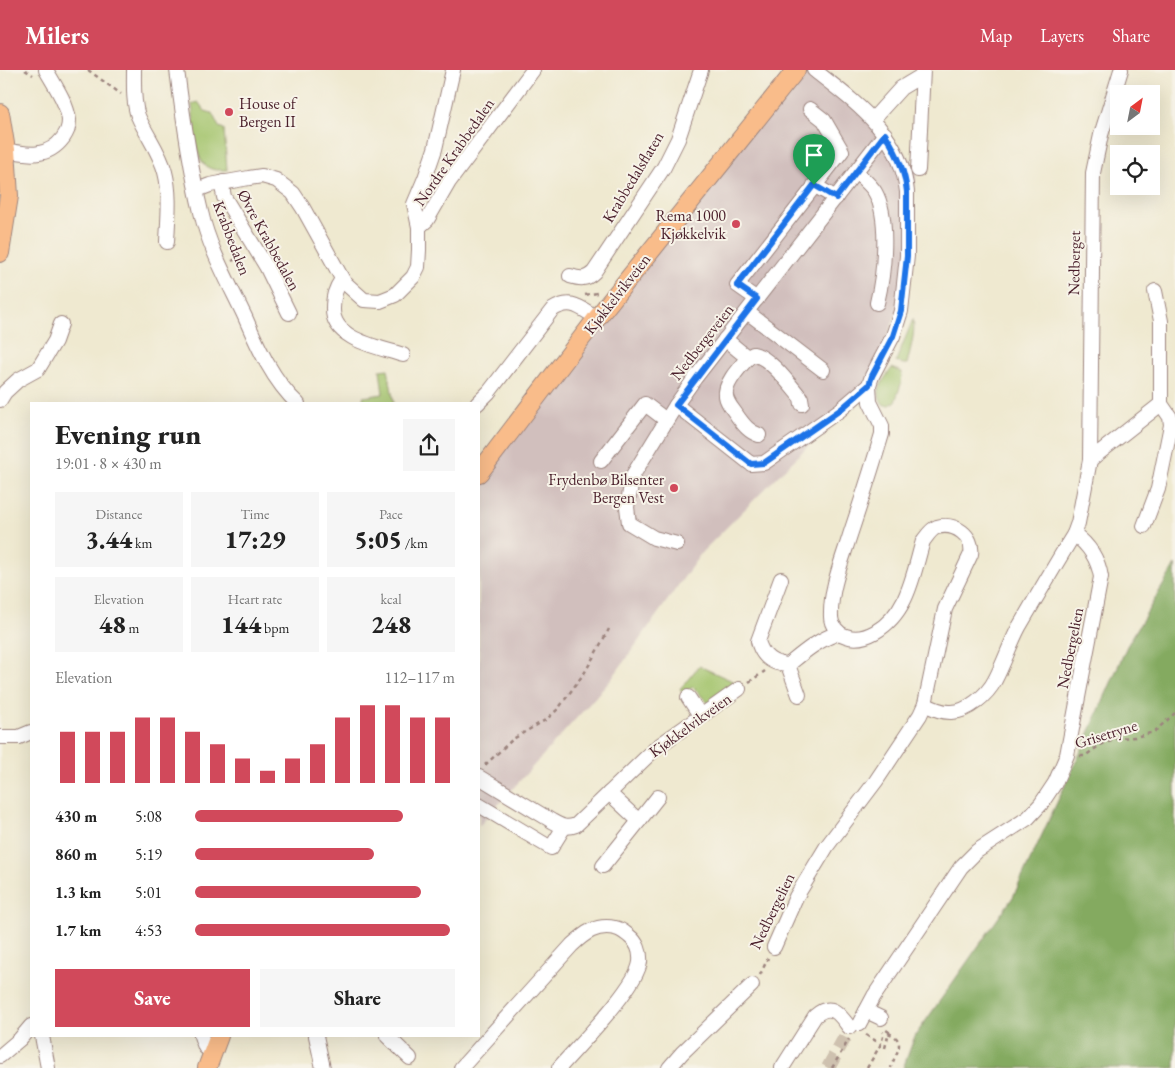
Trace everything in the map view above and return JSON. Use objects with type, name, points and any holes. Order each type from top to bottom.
[{"type":"main road","name":"Kjøkkelvikveien","points":[[480,472],[597,318],[796,70]]},
{"type":"main road","points":[[0,113],[6,150],[9,196],[0,253]]},
{"type":"main road","points":[[210,1060],[219,1037]]},
{"type":"street","points":[[6,150],[27,155],[39,154],[58,145],[68,130],[69,119],[65,107],[46,70]]},
{"type":"street","points":[[134,70],[134,92],[138,115],[160,157],[165,172],[169,201],[167,242]]},
{"type":"street","name":"Krabbedalen","points":[[177,70],[185,134],[202,217],[222,267],[262,353],[278,383],[296,402]]},
{"type":"street","name":"Øvre Krabbedalen","points":[[197,190],[223,182],[262,176],[276,180],[293,193],[342,279],[358,296],[364,300],[380,301],[395,295],[413,277],[418,267],[419,227],[414,204],[435,149],[453,70]]},
{"type":"street","name":"Nordre Krabbedalen","points":[[419,227],[427,220],[449,182],[533,70]]},
{"type":"street","name":"Krabbedalsflaten","points":[[570,276],[581,279],[589,277],[594,272],[664,167],[678,139],[701,70]]},
{"type":"street","name":"Nedbergeveien","points":[[676,405],[751,464],[764,463],[840,410],[869,385],[893,336],[901,311],[907,256],[906,183],[897,156],[885,134],[873,119],[848,96],[814,70]]},
{"type":"street","name":"Nedberget","points":[[1074,534],[1078,523],[1090,460],[1093,173],[1101,135],[1121,70]]},
{"type":"street","points":[[873,119],[902,88],[922,73]]},
{"type":"street","points":[[918,170],[922,73]]},
{"type":"street","points":[[757,299],[737,285],[842,151],[824,120],[810,109]]},
{"type":"street","name":"Nedbergeveien","points":[[677,544],[654,538],[629,523],[627,507],[633,475],[676,405],[725,339],[885,134]]},
{"type":"street","points":[[856,172],[875,192],[883,217],[884,244],[881,285],[877,303]]},
{"type":"street","name":"Øvre Krabbedalen","points":[[223,182],[224,197],[266,266],[289,313]]},
{"type":"street","points":[[814,185],[836,198]]},
{"type":"street","points":[[342,279],[336,287],[333,299],[332,315],[338,327],[353,338],[403,355]]},
{"type":"street","points":[[1144,526],[1158,489],[1171,426],[1170,417],[1161,404],[1160,321],[1155,291]]},
{"type":"street","points":[[479,402],[489,392],[552,310],[566,303],[578,306],[597,318]]},
{"type":"street","points":[[747,312],[823,370]]},
{"type":"street","points":[[0,400],[5,392],[18,380],[38,369],[55,341],[61,324]]},
{"type":"street","points":[[725,339],[748,358]]},
{"type":"street","points":[[759,434],[752,433],[743,424],[728,403],[725,394],[733,377],[753,354],[759,355],[766,360],[801,398],[802,404]]},
{"type":"street","points":[[783,664],[826,638],[839,634],[831,619],[832,601],[840,567],[882,434],[882,426],[870,402],[869,385]]},
{"type":"street","points":[[601,461],[645,404],[666,420]]},
{"type":"street","points":[[1090,460],[1161,404]]},
{"type":"street","name":"Nedbergelien","points":[[774,947],[796,897],[827,846],[876,781],[920,715],[925,704],[945,609],[971,554],[970,540],[963,532],[948,527],[936,528],[923,541],[907,596],[897,613],[884,627],[868,636],[860,638],[839,634]]},
{"type":"street","points":[[925,704],[935,709],[951,712],[966,709],[983,696],[995,682],[1020,626],[1074,534]]},
{"type":"street","name":"Nedbergelien","points":[[856,1031],[874,996],[962,867],[977,851],[1028,818],[1041,804],[1055,783],[1066,757],[1101,577],[1099,566],[1092,550],[1074,534]]},
{"type":"street","points":[[781,579],[758,641],[762,653],[783,664],[799,695]]},
{"type":"street","name":"Kjøkkelvikveien","points":[[564,827],[570,828],[576,825],[657,747],[739,688]]},
{"type":"street","points":[[688,697],[700,715]]},
{"type":"street","points":[[0,737],[19,737],[30,732]]},
{"type":"street","points":[[480,773],[504,792],[564,827],[551,848],[480,806]]},
{"type":"street","points":[[492,813],[504,792]]},
{"type":"street","points":[[609,793],[639,821]]},
{"type":"street","points":[[604,866],[658,797]]},
{"type":"street","points":[[461,1068],[585,933],[602,927],[619,929],[633,939],[638,947],[640,964],[634,980],[559,1068]]},
{"type":"street","points":[[669,1068],[752,985]]},
{"type":"street","points":[[782,1068],[820,1011],[828,1008],[834,1011],[856,1031]]},
{"type":"street","points":[[866,1011],[881,1026]]},
{"type":"street","points":[[0,1056],[20,1039],[30,1027]]},
{"type":"street","points":[[42,1037],[48,1068]]},
{"type":"street","points":[[202,1037],[210,1060]]},
{"type":"street","points":[[316,1037],[323,1068]]},
{"type":"street","points":[[388,1037],[410,1058]]},
{"type":"path","points":[[88,70],[126,98]]},
{"type":"path","points":[[222,267],[236,259],[233,240],[253,246]]},
{"type":"path","points":[[480,773],[513,739],[558,709],[585,672],[609,629]]},
{"type":"path","name":"Kjøkkelvikveien","points":[[739,688],[783,664]]},
{"type":"path","name":"Grisetryne","points":[[1066,757],[1085,756],[1100,745],[1120,738],[1135,737],[1154,732],[1175,713]]},
{"type":"path","name":"Nedbergelien","points":[[752,985],[774,947]]},
{"type":"path","points":[[881,1026],[889,1032],[885,1048]]},
{"type":"path","points":[[867,1068],[881,1044],[884,1033],[881,1026]]},
{"type":"path","points":[[834,1067],[856,1031],[881,1044]]},
{"type":"path","points":[[888,1034],[894,1036],[900,1043],[891,1068]]},
{"type":"shaded area","points":[[797,70],[813,70],[879,125],[917,166],[904,294],[869,385],[702,552],[610,681],[480,825],[480,475]]},
{"type":"green space","points":[[198,102],[205,111],[212,113],[219,127],[224,129],[227,170],[209,168],[204,164],[198,152],[192,104]]},
{"type":"green space","points":[[913,319],[914,330],[911,347],[907,364],[903,364],[896,361]]},
{"type":"green space","points":[[892,368],[902,372],[901,384],[895,402],[890,405],[884,405],[879,395],[879,390]]},
{"type":"green space","points":[[388,369],[394,402],[364,402],[363,397],[383,394],[380,370]]},
{"type":"green space","points":[[1175,565],[1175,1068],[903,1068],[915,1036],[1013,897],[1081,751],[1127,646]]},
{"type":"green space","points":[[699,666],[737,683],[709,704],[693,687],[684,693],[680,689]]},
{"type":"tunnel","points":[[828,1068],[849,1027]]},
{"type":"place","name":"House of Bergen II","points":[[229,112]]},
{"type":"place","name":"Rema 1000 Kjøkkelvik","points":[[736,224]]},
{"type":"place","name":"Frydenbø Bilsenter Bergen Vest","points":[[674,488]]},
{"type":"route","points":[[885,134],[897,156],[907,192],[907,256],[901,311],[893,336],[869,385],[840,410],[764,463],[751,464],[676,405],[757,299],[737,285],[814,185],[836,198],[885,134]]}]
